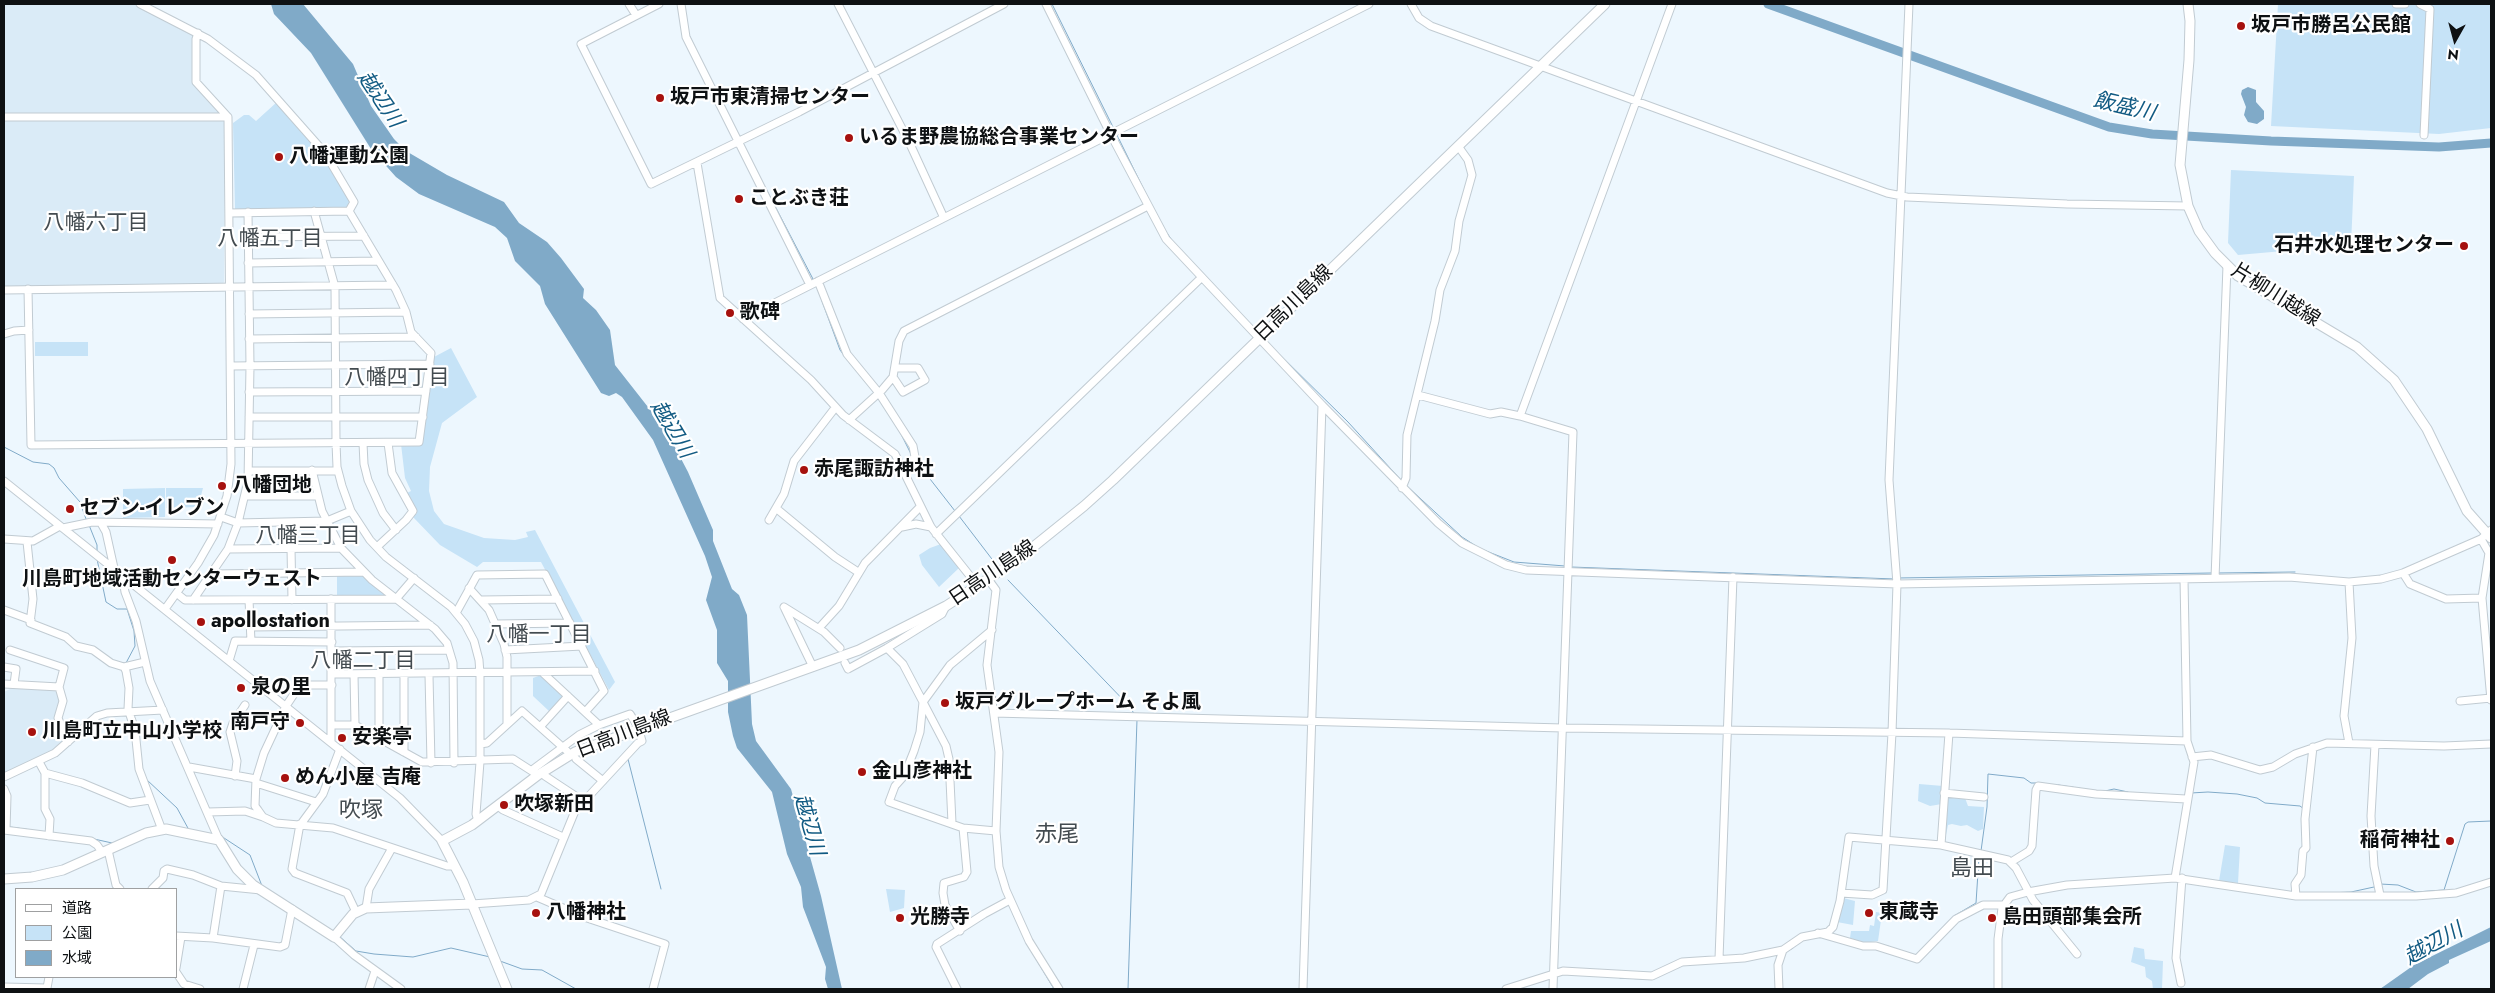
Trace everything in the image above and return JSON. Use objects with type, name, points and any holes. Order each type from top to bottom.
[{"type":"main road","name":"日高川島線","points":[[442,842],[478,821],[538,773],[575,752],[658,721],[810,669],[898,632],[946,606],[1031,549],[1084,506],[1605,4]]},
{"type":"main road","name":"片柳川越線","points":[[2188,4],[2190,21],[2189,60],[2182,126],[2182,181],[2188,206],[2204,238],[2227,266],[2255,287],[2357,347],[2389,374],[2417,411],[2463,503],[2487,535]]},
{"type":"main road","points":[[4,879],[32,877],[63,870],[146,833],[174,830],[220,840],[237,869],[261,890],[334,937],[356,912],[366,908],[472,904]]},
{"type":"main road","points":[[442,842],[472,904],[507,989]]},
{"type":"street","points":[[140,4],[198,34],[231,54],[256,75],[325,153],[354,202],[349,212]]},
{"type":"street","points":[[629,4],[636,16]]},
{"type":"street","points":[[659,4],[581,44],[650,184],[739,143],[1004,4]]},
{"type":"street","points":[[682,4],[686,37],[810,285]]},
{"type":"street","points":[[838,4],[944,218]]},
{"type":"street","points":[[1046,4],[1114,133],[1148,206],[1166,239],[1402,488],[1462,543],[1486,556],[1526,570],[1568,568],[1896,584],[2289,577],[2349,582],[2382,580],[2403,573],[2487,535],[2490,553],[2489,573],[2482,598],[2491,699],[2460,701]]},
{"type":"street","points":[[743,319],[897,244],[944,218],[1369,4]]},
{"type":"street","points":[[1411,4],[1419,18],[1431,26],[1874,189],[1902,196],[2067,204],[2188,206]]},
{"type":"street","points":[[1520,416],[1672,4]]},
{"type":"street","points":[[1841,893],[1872,895],[1881,892],[1886,841],[1892,733],[1896,584],[1889,480],[1909,4]]},
{"type":"street","points":[[2396,4],[2405,4]]},
{"type":"street","points":[[2420,4],[2430,9],[2424,135]]},
{"type":"street","points":[[165,609],[198,563],[219,520],[228,490],[232,444],[228,117],[196,82],[196,39],[198,34]]},
{"type":"street","points":[[4,117],[228,117]]},
{"type":"street","points":[[1402,488],[1406,478],[1407,435],[1418,395],[1440,290],[1455,251],[1459,221],[1472,175],[1468,160],[1458,146]]},
{"type":"street","points":[[697,163],[720,298],[811,380],[835,408],[890,450],[903,469],[920,508],[931,527],[978,586]]},
{"type":"street","points":[[849,420],[879,393],[893,377],[896,368],[899,340],[904,332],[1148,206]]},
{"type":"street","points":[[314,211],[335,287],[336,443],[338,471],[351,511],[377,547],[456,612],[466,624],[474,641],[479,660],[480,674],[480,762],[476,807],[478,821]]},
{"type":"street","points":[[193,600],[228,549],[238,523],[249,471],[248,212]]},
{"type":"street","points":[[229,213],[349,212]]},
{"type":"street","points":[[28,289],[31,445],[419,442],[431,352],[411,332],[406,312],[393,285],[349,212]]},
{"type":"street","points":[[248,237],[364,236]]},
{"type":"street","points":[[248,263],[378,261]]},
{"type":"street","points":[[2215,578],[2227,266]]},
{"type":"street","points":[[936,534],[1201,278]]},
{"type":"street","points":[[818,281],[847,354],[879,393],[916,453],[911,463],[903,469]]},
{"type":"street","points":[[4,290],[393,285]]},
{"type":"street","points":[[249,314],[406,312]]},
{"type":"street","points":[[4,334],[29,330]]},
{"type":"street","points":[[249,339],[416,336]]},
{"type":"street","points":[[231,366],[430,364]]},
{"type":"street","points":[[893,377],[903,392],[925,380],[918,368],[896,368]]},
{"type":"street","points":[[249,392],[426,391]]},
{"type":"street","points":[[1418,395],[1490,414],[1501,412],[1520,416],[1573,432],[1553,989]]},
{"type":"street","points":[[1303,989],[1322,405]]},
{"type":"street","points":[[769,520],[777,509],[794,461],[835,408]]},
{"type":"street","points":[[249,417],[423,417]]},
{"type":"street","points":[[363,443],[364,464],[368,480],[383,513],[396,530]]},
{"type":"street","points":[[377,547],[413,511],[392,473],[388,443]]},
{"type":"street","points":[[312,470],[318,496],[327,521],[342,548],[364,572],[430,625],[447,643],[453,675],[454,762]]},
{"type":"street","points":[[249,471],[338,471]]},
{"type":"street","points":[[4,481],[400,798],[442,842]]},
{"type":"street","points":[[245,496],[318,496]]},
{"type":"street","points":[[819,628],[839,606],[858,572],[920,508]]},
{"type":"street","points":[[777,509],[835,557],[858,572]]},
{"type":"street","points":[[4,539],[26,542],[38,539],[61,527],[92,522],[219,520],[238,523],[327,521],[351,511]]},
{"type":"street","points":[[101,523],[106,532],[114,568]]},
{"type":"street","points":[[901,527],[916,524],[931,527]]},
{"type":"street","points":[[26,542],[33,599],[32,624],[66,637],[76,646],[93,650],[111,663],[124,667],[145,662]]},
{"type":"street","points":[[291,548],[292,600]]},
{"type":"street","points":[[228,549],[342,548]]},
{"type":"street","points":[[212,574],[364,572]]},
{"type":"street","points":[[2403,573],[2410,584],[2446,600],[2482,598]]},
{"type":"street","points":[[122,574],[125,592],[136,621],[150,680],[220,840]]},
{"type":"street","points":[[456,612],[477,575],[545,574],[604,691],[586,711]]},
{"type":"street","points":[[1719,959],[1733,577]]},
{"type":"street","points":[[180,596],[184,600],[396,599],[414,578]]},
{"type":"street","points":[[988,579],[996,590],[988,665],[999,752],[996,831],[999,867],[1009,901],[1029,941],[1060,989]]},
{"type":"street","points":[[2181,983],[2176,958],[2179,878],[2186,799],[2194,762],[2187,741],[2184,579]]},
{"type":"street","points":[[2349,582],[2352,638],[2344,716],[2349,743]]},
{"type":"street","points":[[469,588],[481,600],[496,624],[505,650],[507,724]]},
{"type":"street","points":[[331,599],[331,742]]},
{"type":"street","points":[[481,600],[558,599]]},
{"type":"street","points":[[249,600],[251,641]]},
{"type":"street","points":[[845,663],[848,669],[887,648],[942,614],[946,606]]},
{"type":"street","points":[[810,669],[784,607],[819,628],[834,640],[840,648]]},
{"type":"street","points":[[4,610],[31,620]]},
{"type":"street","points":[[496,624],[570,623]]},
{"type":"street","points":[[250,627],[430,625]]},
{"type":"street","points":[[992,630],[950,665],[923,702],[920,732],[914,751],[904,776],[895,786],[889,802],[911,812],[952,823],[963,828],[996,831]]},
{"type":"street","points":[[229,661],[235,641],[332,642]]},
{"type":"street","points":[[505,650],[582,646]]},
{"type":"street","points":[[887,648],[903,664],[946,746],[950,758],[952,823]]},
{"type":"street","points":[[10,650],[64,668],[59,687],[62,701],[58,718],[68,742]]},
{"type":"street","points":[[332,651],[449,650]]},
{"type":"street","points":[[124,667],[128,678],[129,712],[135,730],[139,769],[162,830]]},
{"type":"street","points":[[4,668],[16,669],[14,684]]},
{"type":"street","points":[[332,674],[453,675],[595,671]]},
{"type":"street","points":[[543,673],[598,724]]},
{"type":"street","points":[[354,674],[355,725]]},
{"type":"street","points":[[379,674],[380,738]]},
{"type":"street","points":[[404,674],[404,752]]},
{"type":"street","points":[[429,674],[431,762]]},
{"type":"street","points":[[4,684],[59,687]]},
{"type":"street","points":[[263,817],[255,806],[256,781],[264,753],[286,706],[296,691],[305,685],[332,685]]},
{"type":"street","points":[[540,727],[568,696]]},
{"type":"street","points":[[235,776],[237,761],[230,732],[233,723],[245,705]]},
{"type":"street","points":[[4,777],[40,762],[55,753],[92,718],[107,713],[163,710]]},
{"type":"street","points":[[480,744],[488,743],[522,711],[565,749]]},
{"type":"street","points":[[538,773],[565,749],[598,724],[630,714],[634,722]]},
{"type":"street","points":[[994,714],[1563,728],[1727,729],[1949,734],[2187,741]]},
{"type":"street","points":[[332,725],[355,725],[422,762],[480,762],[512,759],[583,801]]},
{"type":"street","points":[[472,904],[529,900],[543,892],[563,836],[575,811],[638,743],[642,741],[640,734]]},
{"type":"street","points":[[1941,846],[1949,734]]},
{"type":"street","points":[[2192,757],[2211,755],[2264,770],[2313,747],[2327,743],[2444,746],[2491,744]]},
{"type":"street","points":[[2375,745],[2372,816],[2374,866],[2380,895]]},
{"type":"street","points":[[2296,896],[2296,884],[2301,875],[2303,851],[2306,848],[2305,819],[2313,747]]},
{"type":"street","points":[[340,749],[323,794],[300,824],[292,869],[295,872],[347,893],[356,912]]},
{"type":"street","points":[[576,759],[602,781]]},
{"type":"street","points":[[40,762],[45,773],[44,799],[45,809],[50,819],[49,836]]},
{"type":"street","points":[[189,767],[256,781],[316,802]]},
{"type":"street","points":[[45,773],[82,783],[130,802],[150,800]]},
{"type":"street","points":[[2011,862],[2029,851],[2032,846],[2036,790],[2038,786],[2096,794],[2186,799]]},
{"type":"street","points":[[4,789],[6,796],[5,830],[90,842],[97,845],[105,851],[116,885],[119,888]]},
{"type":"street","points":[[1944,793],[1984,797]]},
{"type":"street","points":[[247,812],[255,806]]},
{"type":"street","points":[[498,806],[503,810],[563,836]]},
{"type":"street","points":[[208,812],[247,812],[280,824],[300,824],[338,829],[447,866],[455,866]]},
{"type":"street","points":[[960,931],[945,905],[943,893],[944,883],[964,877],[966,872],[963,828]]},
{"type":"street","points":[[1506,989],[1553,975],[1580,971],[1645,977],[1682,962],[1744,958],[1783,950],[1799,938],[1828,932],[1833,928],[1841,893],[1849,837],[1941,846],[1995,856],[2011,862],[2028,892],[2077,954]]},
{"type":"street","points":[[366,908],[369,889],[392,848]]},
{"type":"street","points":[[153,888],[163,878],[164,871],[166,870],[193,875],[221,886],[261,890]]},
{"type":"street","points":[[1998,989],[1998,939],[2003,905],[2010,897],[2028,892],[2067,885],[2179,878],[2296,896],[2444,895],[2491,882]]},
{"type":"street","points":[[213,938],[221,886]]},
{"type":"street","points":[[537,897],[584,917],[665,944],[653,989]]},
{"type":"street","points":[[957,989],[936,947],[937,944],[984,914],[1009,901]]},
{"type":"street","points":[[1818,933],[1863,946],[1876,946],[1917,959],[1956,919],[1983,905],[2003,905]]},
{"type":"street","points":[[178,936],[213,938],[275,948],[285,946],[292,909]]},
{"type":"street","points":[[334,937],[375,971],[401,989]]},
{"type":"street","points":[[243,989],[254,945]]},
{"type":"street","points":[[1779,989],[1778,965],[1783,950]]},
{"type":"street","points":[[370,989],[375,971]]},
{"type":"street","points":[[178,975],[184,984],[200,989]]},
{"type":"street","points":[[4,987],[45,989],[47,988],[49,978]]},
{"type":"shaded area","points":[[4,4],[134,4],[191,33],[193,36],[193,83],[225,117],[224,282],[222,285],[4,287]]},
{"type":"shaded area","name":"川島町立中山小学校","points":[[16,686],[57,689],[61,701],[57,710],[65,743],[58,749],[4,775],[4,692]]},
{"type":"green space","points":[[2278,4],[2491,4],[2491,128],[2439,134],[2271,126]]},
{"type":"green space","name":"八幡運動公園","points":[[277,102],[334,170],[351,200],[347,209],[235,209],[233,123],[244,115],[249,115],[256,121]]},
{"type":"green space","points":[[2231,170],[2354,176],[2351,245],[2238,255],[2228,243]]},
{"type":"green space","points":[[35,342],[88,342],[88,356],[35,356]]},
{"type":"green space","points":[[451,348],[477,397],[442,423],[430,467],[429,491],[434,511],[444,524],[484,538],[515,540],[528,537],[526,532],[535,530],[615,682],[609,690],[541,562],[483,562],[477,567],[440,545],[413,517],[417,513],[403,495],[411,491],[405,478],[401,444],[422,445],[434,357]]},
{"type":"green space","points":[[165,488],[165,517],[123,518],[123,489]]},
{"type":"green space","points":[[166,488],[203,488],[198,507],[166,508]]},
{"type":"green space","points":[[941,544],[959,568],[939,587],[922,565],[919,555]]},
{"type":"green space","points":[[337,575],[364,575],[386,593],[384,597],[337,597]]},
{"type":"green space","points":[[541,675],[564,698],[550,712],[533,696],[533,678]]},
{"type":"green space","points":[[1919,784],[1943,786],[1943,790],[1965,798],[1968,806],[1984,807],[1983,829],[1978,831],[1967,825],[1952,824],[1948,825],[1946,835],[1943,836],[1942,804],[1930,806],[1918,801]]},
{"type":"green space","points":[[2225,845],[2240,847],[2238,883],[2219,881]]},
{"type":"green space","points":[[886,889],[905,890],[904,908],[890,912]]},
{"type":"green space","points":[[1843,898],[1855,901],[1853,925],[1837,922]]},
{"type":"green space","points":[[1876,912],[1882,913],[1878,941],[1864,943],[1850,938],[1851,931],[1869,931],[1870,925],[1874,926]]},
{"type":"green space","points":[[2134,947],[2144,949],[2145,959],[2163,961],[2162,989],[2153,989],[2152,981],[2146,977],[2145,967],[2131,962]]},
{"type":"water","points":[[271,4],[303,4],[353,64],[371,106],[394,139],[406,151],[447,175],[504,202],[519,223],[547,242],[561,258],[584,289],[583,298],[596,310],[610,330],[615,365],[666,430],[688,472],[713,530],[713,541],[732,589],[739,595],[747,615],[752,724],[756,741],[791,789],[821,896],[842,989],[828,989],[825,979],[826,967],[803,907],[801,887],[787,854],[772,792],[737,748],[728,712],[728,681],[717,663],[717,630],[706,600],[712,577],[705,556],[653,440],[622,397],[616,393],[609,396],[601,393],[545,304],[540,286],[515,261],[507,238],[495,227],[419,194],[396,177],[371,149],[311,53],[274,14]]},
{"type":"water","points":[[2248,87],[2256,90],[2256,102],[2264,111],[2264,119],[2257,124],[2248,122],[2244,115],[2246,107],[2241,94],[2242,90]]},
{"type":"water","points":[[2491,927],[2491,941],[2449,960],[2449,963],[2428,974],[2408,989],[2380,989],[2414,965]]},
{"type":"waterway","points":[[1052,4],[1114,129]]},
{"type":"waterway","name":"飯盛川","points":[[1768,4],[2109,127],[2152,134],[2271,141],[2439,147],[2491,143]]},
{"type":"waterway","points":[[689,35],[706,70]]},
{"type":"waterway","points":[[1117,135],[1148,198]]},
{"type":"waterway","points":[[765,187],[813,279]]},
{"type":"waterway","points":[[1167,233],[1173,242]]},
{"type":"waterway","points":[[822,301],[840,350],[853,367]]},
{"type":"waterway","points":[[1279,354],[1348,422],[1401,480]]},
{"type":"waterway","points":[[899,430],[912,456]]},
{"type":"waterway","points":[[4,447],[33,462],[49,464],[54,468],[59,478],[80,502],[86,519]]},
{"type":"waterway","points":[[916,461],[955,511]]},
{"type":"waterway","points":[[1409,488],[1462,537],[1476,546]]},
{"type":"waterway","points":[[959,516],[998,567]]},
{"type":"waterway","points":[[89,525],[97,545],[97,552]]},
{"type":"waterway","points":[[1481,549],[1514,562],[1565,566]]},
{"type":"waterway","points":[[97,559],[106,602],[117,609],[127,609],[134,631],[135,646],[126,663]]},
{"type":"waterway","points":[[1571,567],[1894,579]]},
{"type":"waterway","points":[[2218,573],[2295,572]]},
{"type":"waterway","points":[[1898,578],[2212,573]]},
{"type":"waterway","points":[[1008,580],[1131,708],[1134,714]]},
{"type":"waterway","points":[[134,717],[137,725]]},
{"type":"waterway","points":[[1128,989],[1137,720]]},
{"type":"waterway","points":[[628,759],[661,889]]},
{"type":"waterway","points":[[1981,851],[1987,807],[1988,774],[2024,778],[2031,783],[2037,783]]},
{"type":"waterway","points":[[147,780],[177,808],[189,830]]},
{"type":"waterway","points":[[2058,785],[2091,790]]},
{"type":"waterway","points":[[2105,791],[2114,789],[2128,792]]},
{"type":"waterway","points":[[2191,793],[2237,794],[2257,798],[2265,803],[2300,806],[2304,809]]},
{"type":"waterway","points":[[2380,884],[2398,885],[2416,892],[2444,890],[2465,824],[2468,822],[2491,821]]},
{"type":"waterway","points":[[10,827],[31,830]]},
{"type":"waterway","points":[[136,833],[144,829]]},
{"type":"waterway","points":[[221,836],[250,855],[262,886]]},
{"type":"waterway","points":[[94,839],[112,843]]},
{"type":"waterway","points":[[1954,916],[1976,903],[1979,857]]},
{"type":"waterway","points":[[997,872],[1002,887]]},
{"type":"waterway","points":[[2329,893],[2351,892],[2374,887]]},
{"type":"waterway","points":[[1013,914],[1021,931]]},
{"type":"waterway","points":[[339,936],[356,951],[374,954],[413,957],[451,948],[490,957]]},
{"type":"waterway","points":[[1873,943],[1888,946]]},
{"type":"waterway","points":[[1786,952],[1793,948]]},
{"type":"waterway","points":[[1033,954],[1054,989]]},
{"type":"waterway","points":[[500,961],[522,969],[542,970],[576,989]]},
{"type":"waterway","points":[[1620,978],[1646,979]]},
{"type":"place","name":"坂戸市勝呂公民館","points":[[2241,26]]},
{"type":"place","name":"坂戸市東清掃センター","points":[[660,98]]},
{"type":"place","name":"いるま野農協総合事業センター","points":[[849,138]]},
{"type":"place","name":"八幡運動公園","points":[[279,157]]},
{"type":"place","name":"ことぶき荘","points":[[739,199]]},
{"type":"place","name":"石井水処理センター","points":[[2464,246]]},
{"type":"place","name":"歌碑","points":[[730,313]]},
{"type":"place","name":"赤尾諏訪神社","points":[[804,470]]},
{"type":"place","name":"八幡団地","points":[[222,486]]},
{"type":"place","name":"セブン-イレブン","points":[[70,509]]},
{"type":"place","name":"川島町地域活動センターウェスト","points":[[172,560]]},
{"type":"place","name":"apollostation","points":[[201,622]]},
{"type":"place","name":"泉の里","points":[[241,688]]},
{"type":"place","name":"坂戸グループホーム そよ風","points":[[945,703]]},
{"type":"place","name":"南戸守","points":[[300,723]]},
{"type":"place","name":"川島町立中山小学校","points":[[32,732]]},
{"type":"place","name":"安楽亭","points":[[342,738]]},
{"type":"place","name":"金山彦神社","points":[[862,772]]},
{"type":"place","name":"めん小屋 吉庵","points":[[285,778]]},
{"type":"place","name":"吹塚新田","points":[[504,805]]},
{"type":"place","name":"稲荷神社","points":[[2450,841]]},
{"type":"place","name":"八幡神社","points":[[536,913]]},
{"type":"place","name":"東蔵寺","points":[[1869,913]]},
{"type":"place","name":"光勝寺","points":[[900,918]]},
{"type":"place","name":"島田頭部集会所","points":[[1992,918]]},
{"type":"district","name":"八幡六丁目","points":[[96,224]]},
{"type":"district","name":"八幡五丁目","points":[[270,240]]},
{"type":"district","name":"八幡四丁目","points":[[397,379]]},
{"type":"district","name":"八幡三丁目","points":[[308,537]]},
{"type":"district","name":"八幡一丁目","points":[[539,636]]},
{"type":"district","name":"八幡二丁目","points":[[363,662]]},
{"type":"district","name":"吹塚","points":[[361,812]]},
{"type":"district","name":"赤尾","points":[[1057,836]]},
{"type":"district","name":"島田","points":[[1972,870]]},
{"type":"water label","name":"越辺川","points":[[379,100]]},
{"type":"water label","name":"越辺川","points":[[671,430]]},
{"type":"water label","name":"越辺川","points":[[808,825]]},
{"type":"water label","name":"越辺川","points":[[2434,945]]}]
